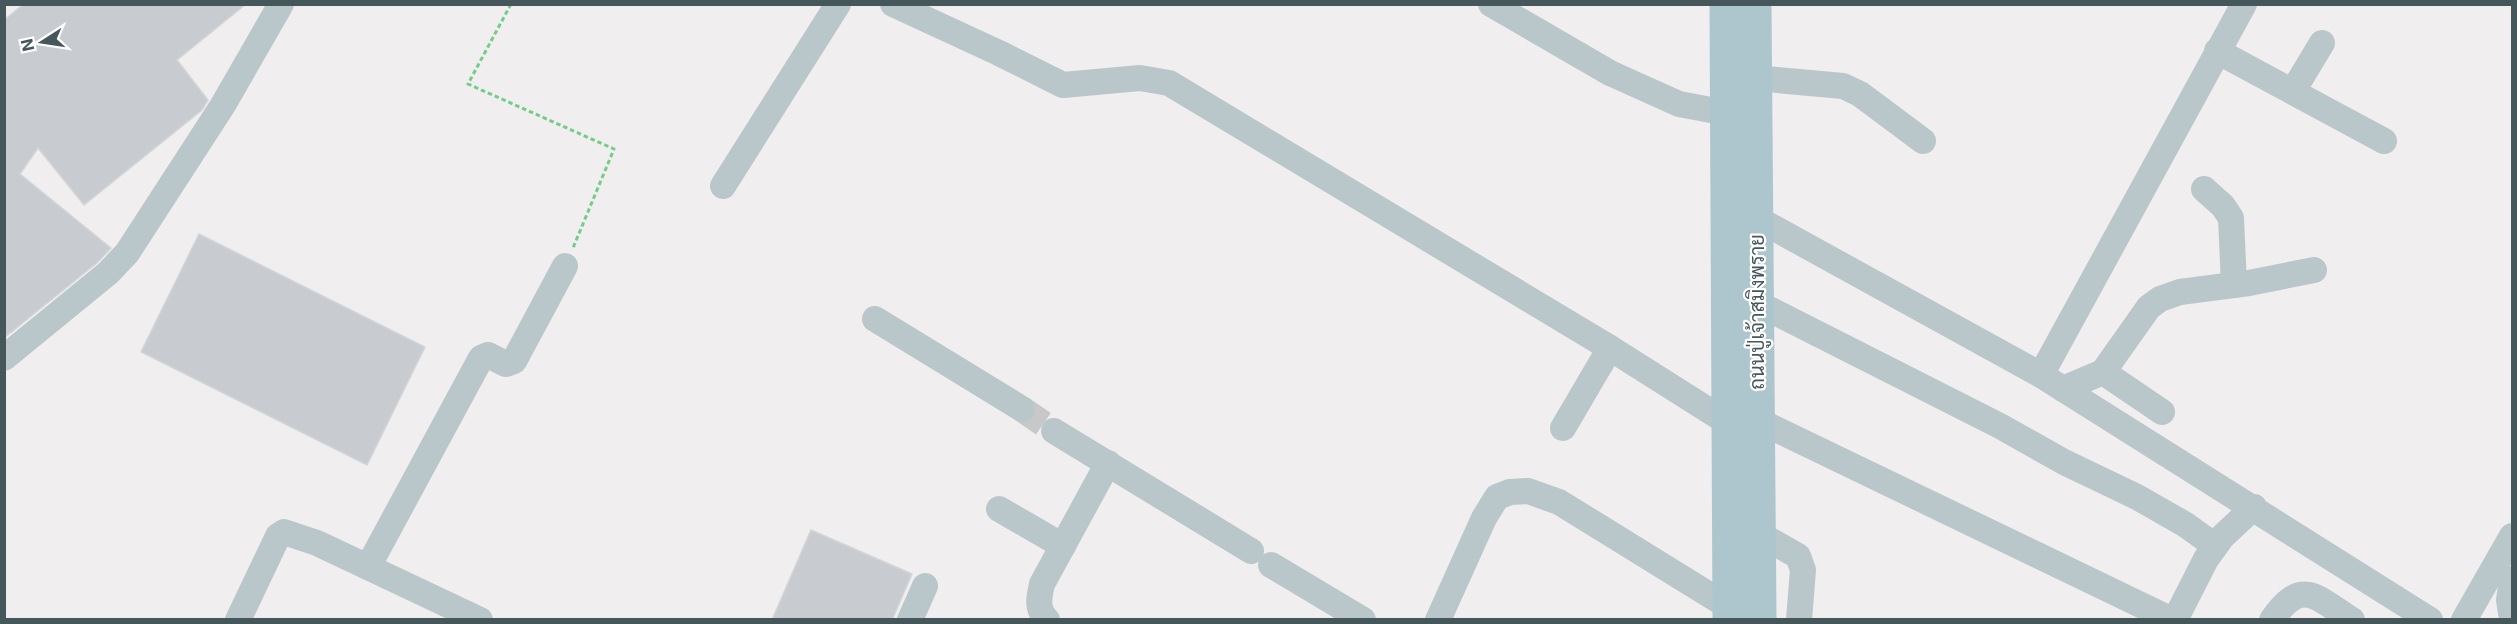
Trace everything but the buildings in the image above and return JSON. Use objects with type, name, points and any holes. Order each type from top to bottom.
[{"type":"main road","name":"ถนนปู่เจ้าสมิงพราย","points":[[1726,4],[1756,218],[1757,303],[1742,421],[1729,613]]},
{"type":"main road","name":"ถนนปู่เจ้าสมิงพราย","points":[[1755,4],[1755,78],[1741,113],[1742,421],[1759,534],[1760,620]]},
{"type":"street","points":[[4,358],[108,273],[127,253],[223,105],[281,4]]},
{"type":"street","points":[[723,186],[838,4]]},
{"type":"street","points":[[893,4],[1063,85],[1140,78],[1169,83],[1610,348],[1742,421],[2173,620],[2215,546],[2254,507]]},
{"type":"street","points":[[1491,4],[1610,73],[1678,104],[1741,113]]},
{"type":"street","points":[[2041,375],[2244,4]]},
{"type":"street","points":[[2293,91],[2322,43]]},
{"type":"street","points":[[2217,51],[2384,141]]},
{"type":"street","points":[[1755,78],[1843,86],[1860,94],[1923,141]]},
{"type":"street","points":[[2204,189],[2223,206],[2231,218],[2234,285]]},
{"type":"street","points":[[1756,218],[2041,375],[2254,507],[2430,620]]},
{"type":"street","points":[[368,567],[482,356],[488,356],[506,364],[514,361],[565,266]]},
{"type":"street","points":[[2063,389],[2103,372],[2149,307],[2160,299],[2180,292],[2234,285],[2314,270]]},
{"type":"street","points":[[1757,303],[2000,426],[2064,462],[2138,497],[2186,525],[2215,546]]},
{"type":"street","points":[[875,319],[1022,409]]},
{"type":"street","points":[[1563,428],[1610,348]]},
{"type":"street","points":[[2103,372],[2162,412]]},
{"type":"street","points":[[1054,431],[1363,620]]},
{"type":"street","points":[[1047,620],[1043,617],[1038,601],[1042,584],[1108,463]]},
{"type":"street","points":[[1438,620],[1484,518],[1497,497],[1510,492],[1528,490],[1559,501],[1729,613]]},
{"type":"street","points":[[999,509],[1063,546]]},
{"type":"street","points":[[238,620],[278,536],[284,532],[317,543],[480,620]]},
{"type":"street","points":[[1759,534],[1798,556],[1803,570],[1799,620]]},
{"type":"street","points":[[2464,620],[2512,536]]},
{"type":"street","points":[[2512,579],[2509,600],[2512,619]]},
{"type":"street","points":[[910,620],[925,586]]},
{"type":"street","points":[[2272,620],[2287,600],[2300,594],[2310,594],[2352,620]]},
{"type":"path","points":[[511,4],[468,84],[614,149],[565,266]]},
{"type":"tunnel","points":[[1022,409],[1054,431]]}]
